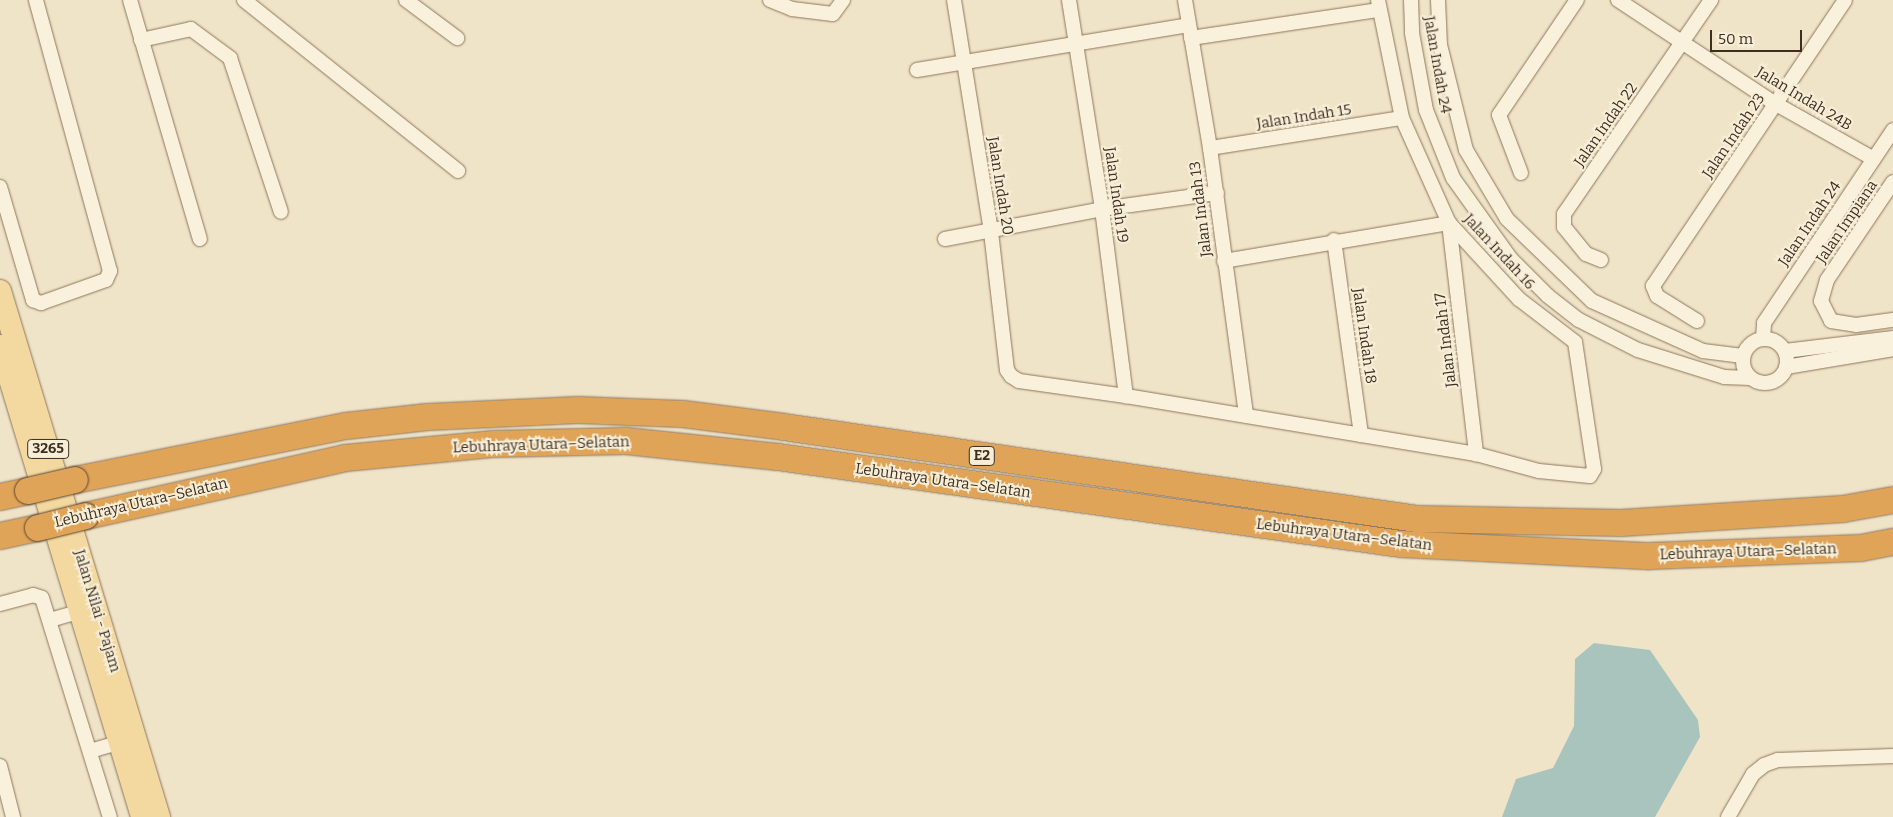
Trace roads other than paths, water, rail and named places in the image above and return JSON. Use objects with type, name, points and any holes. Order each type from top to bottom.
[{"type":"highway","name":"Lebuhraya Utara–Selatan","points":[[0,498],[74,480],[346,426],[448,415],[578,410],[683,414],[784,427],[1418,519],[1621,523],[1843,509],[1893,500]]},
{"type":"highway","name":"Lebuhraya Utara–Selatan","points":[[0,536],[344,458],[494,444],[626,441],[778,457],[1401,544],[1650,556],[1861,548],[1893,542]]},
{"type":"main road","name":"Jalan Nilai - Pajam","points":[[0,291],[127,740],[142,817]]},
{"type":"main road","name":"Jalan Nilai - Pajam","points":[[0,346],[78,612],[159,817]]},
{"type":"street","points":[[0,187],[33,300],[41,303],[106,280],[110,271],[36,0]]},
{"type":"street","points":[[130,0],[200,239]]},
{"type":"street","points":[[244,0],[458,171]]},
{"type":"street","points":[[406,0],[457,38]]},
{"type":"street","points":[[770,0],[792,9],[833,14],[843,0]]},
{"type":"street","name":"Jalan Indah 20","points":[[954,0],[991,232],[1007,370],[1011,376],[1019,381],[1126,396]]},
{"type":"street","name":"Jalan Indah 19","points":[[1069,0],[1102,209],[1126,396]]},
{"type":"street","name":"Jalan Indah 13","points":[[1185,0],[1217,194],[1224,261],[1246,416]]},
{"type":"street","name":"Jalan Indah 24","points":[[1411,0],[1412,33],[1426,110],[1453,178],[1511,259],[1548,296],[1579,320],[1638,350],[1724,377],[1750,378]]},
{"type":"street","name":"Jalan Indah 24","points":[[1438,0],[1440,45],[1466,150],[1507,219],[1592,301],[1703,351],[1743,356]]},
{"type":"street","points":[[1521,172],[1499,114],[1577,0]]},
{"type":"street","name":"Jalan Indah 24B","points":[[1618,0],[1776,104],[1874,159]]},
{"type":"street","name":"Jalan Indah 22","points":[[1601,260],[1586,254],[1564,227],[1564,214],[1711,0]]},
{"type":"street","name":"Jalan Indah 23","points":[[1698,321],[1652,291],[1845,0]]},
{"type":"street","points":[[917,70],[1075,41],[1189,31],[1378,5],[1402,118],[1449,222]]},
{"type":"street","points":[[141,40],[191,29],[230,58],[281,212]]},
{"type":"street","name":"Jalan Indah 15","points":[[1210,148],[1402,118]]},
{"type":"street","name":"Jalan Indah 24","points":[[1763,339],[1764,323],[1893,130]]},
{"type":"street","name":"Jalan Impiana","points":[[1893,182],[1827,280],[1821,301],[1831,321],[1856,325],[1893,320]]},
{"type":"street","points":[[945,239],[991,232],[1102,209],[1217,194]]},
{"type":"street","name":"Jalan Indah 16","points":[[1224,261],[1334,240],[1449,222],[1519,299],[1574,342],[1594,468],[1590,476],[1539,471],[1476,454]]},
{"type":"street","name":"Jalan Indah 17","points":[[1449,222],[1476,454]]},
{"type":"street","name":"Jalan Indah 18","points":[[1334,240],[1361,436]]},
{"type":"street","points":[[1785,351],[1893,338]]},
{"type":"street","points":[[1786,367],[1785,351],[1774,341],[1763,339],[1749,345],[1743,356],[1743,368],[1750,378],[1761,384],[1774,382],[1786,367],[1893,349]]},
{"type":"street","points":[[1126,396],[1476,454]]},
{"type":"street","points":[[0,604],[39,595],[50,620],[110,817]]},
{"type":"street","points":[[50,620],[78,612]]},
{"type":"street","points":[[90,751],[127,740]]},
{"type":"street","points":[[1728,817],[1753,774],[1764,765],[1778,760],[1893,756]]},
{"type":"street","points":[[0,766],[14,817]]},
{"type":"water","points":[[1594,643],[1650,650],[1698,720],[1700,737],[1655,817],[1502,817],[1516,779],[1553,768],[1574,726],[1575,659]]}]
